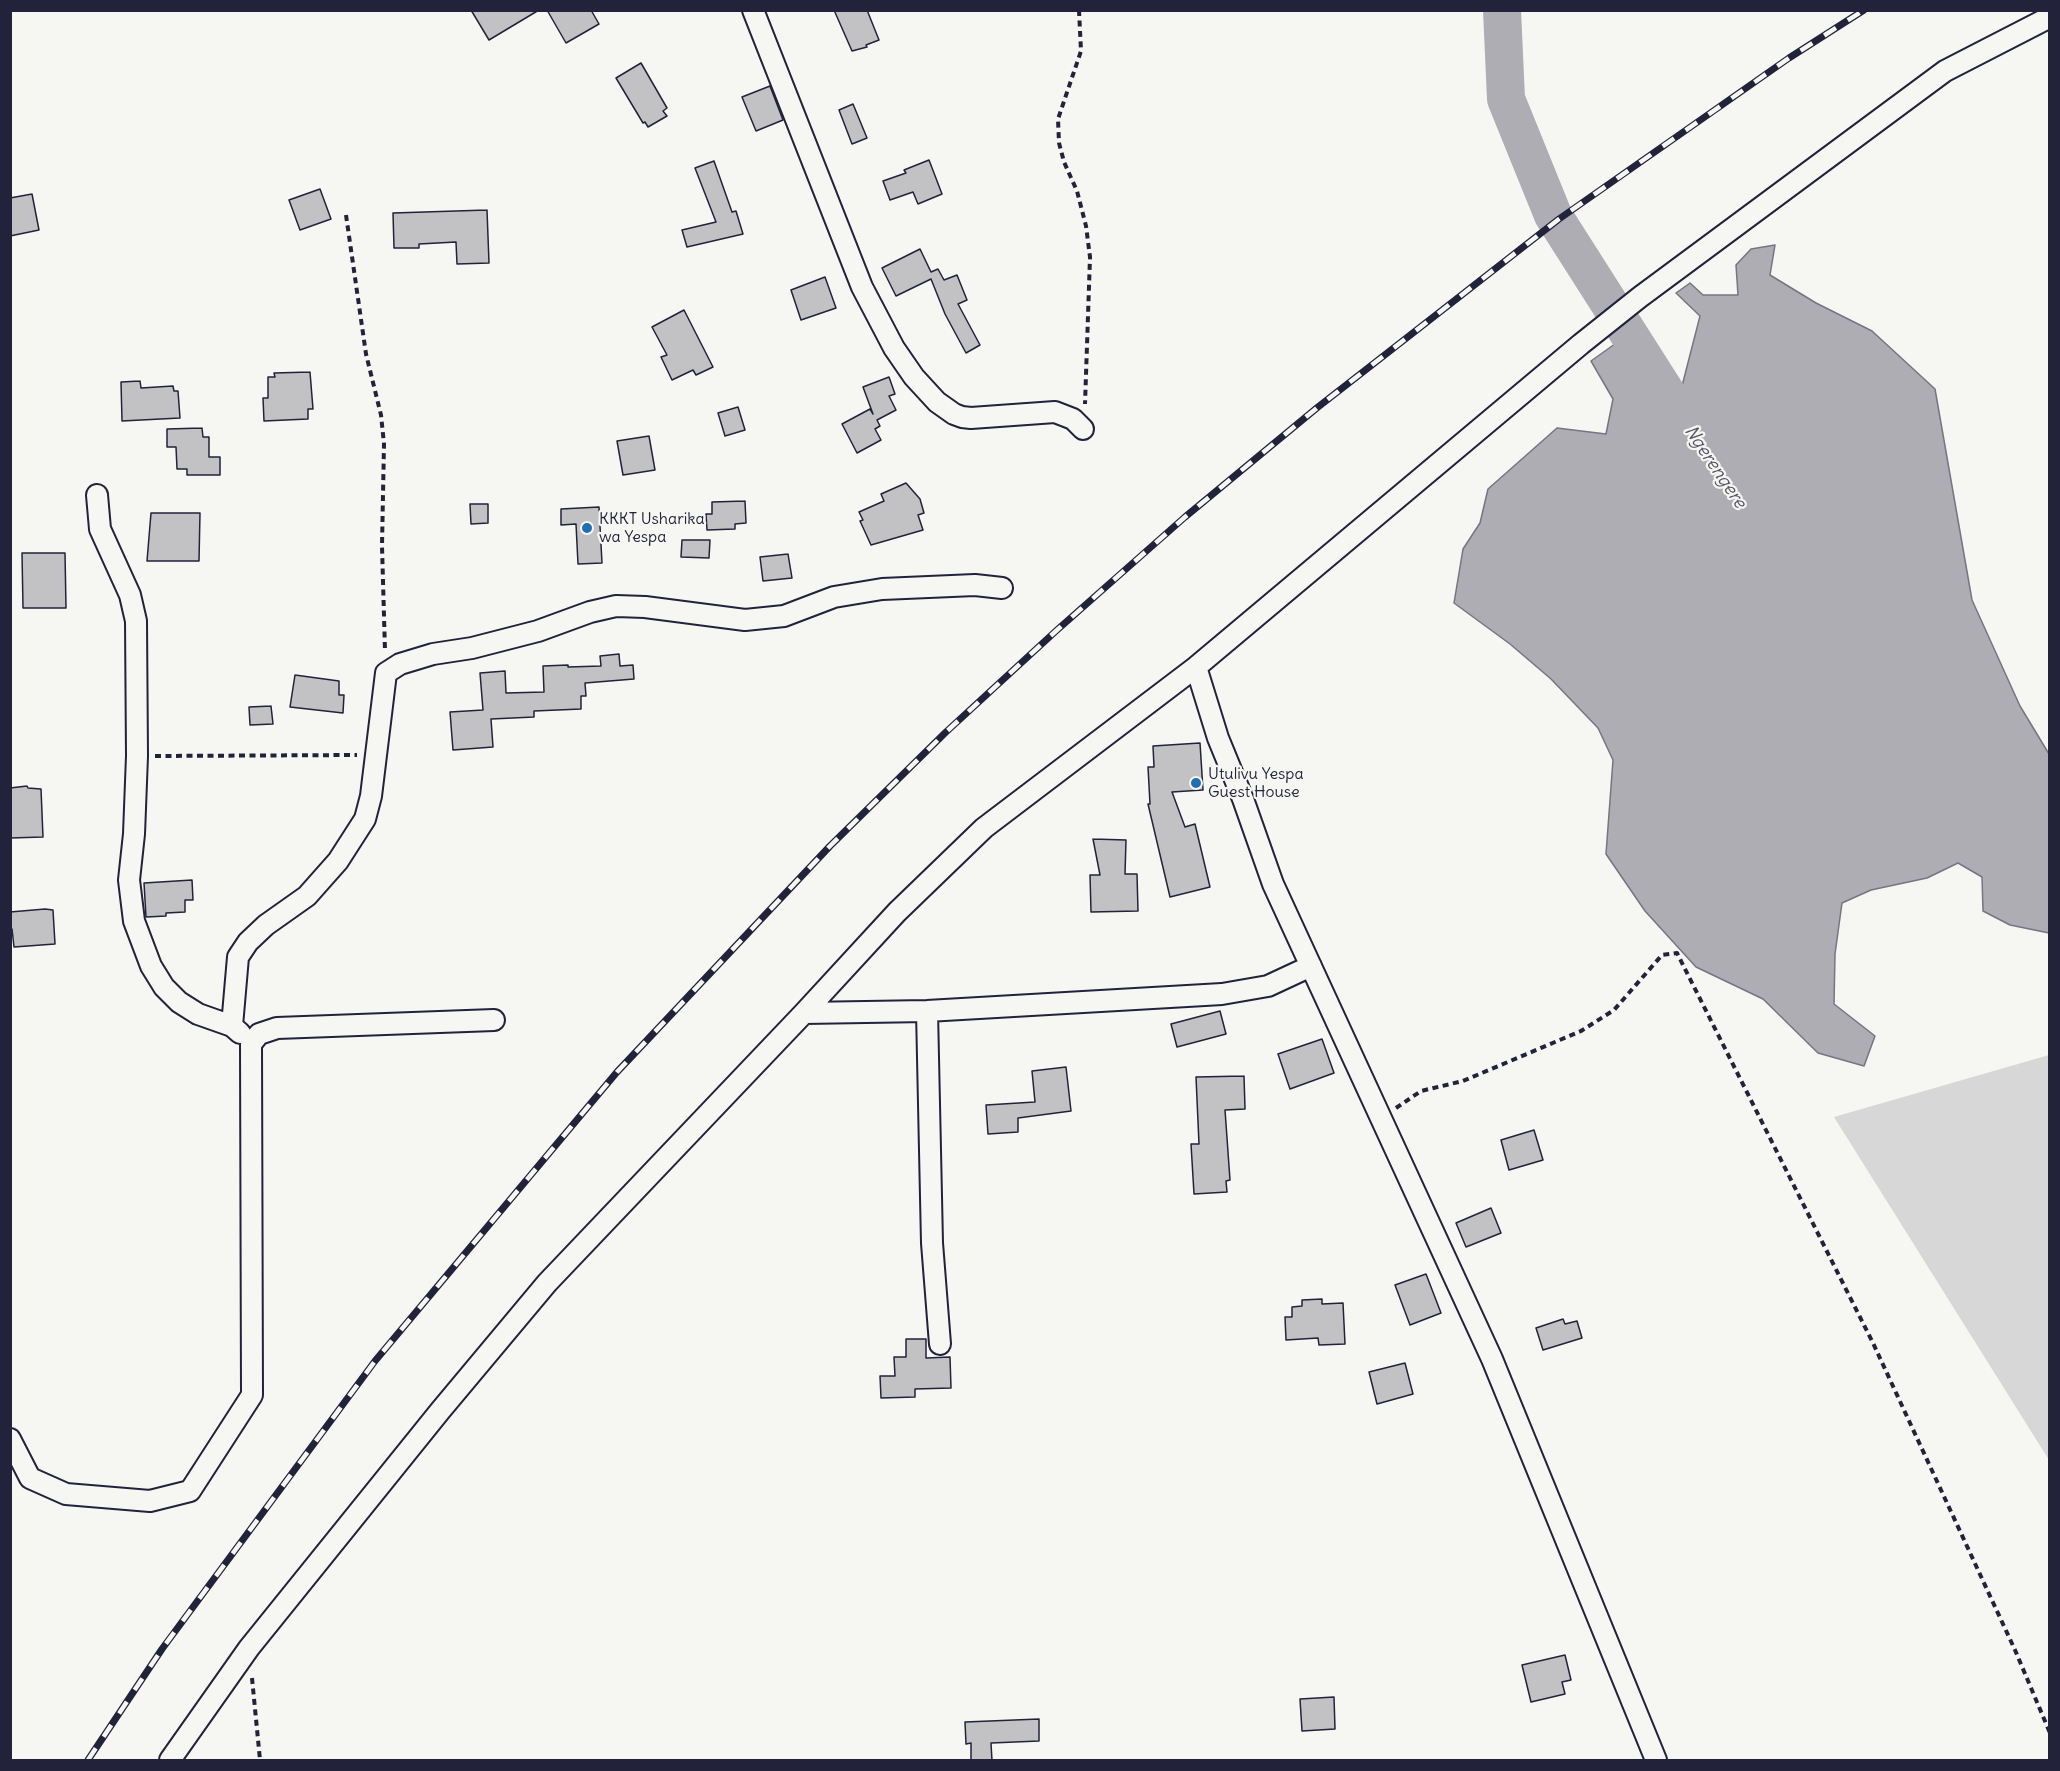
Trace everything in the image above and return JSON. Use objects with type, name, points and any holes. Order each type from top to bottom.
[{"type":"street","points":[[753,10],[862,287],[894,348],[914,377],[937,402],[962,417],[1055,412],[1073,419],[1083,429]]},
{"type":"street","points":[[170,1761],[249,1648],[440,1411],[547,1283],[897,912],[984,828],[1196,667],[1640,297],[1945,71],[2049,17]]},
{"type":"street","points":[[97,495],[100,530],[130,595],[136,621],[137,756],[134,834],[129,880],[134,921],[151,966],[164,987],[179,1002],[198,1014],[232,1026],[251,1044]]},
{"type":"street","points":[[232,1026],[238,957],[248,942],[266,925],[307,896],[338,861],[365,819],[371,796],[386,673],[400,664],[433,654],[472,648],[538,631],[590,612],[616,606],[645,607],[745,620],[784,616],[834,597],[882,589],[975,585],[1002,588]]},
{"type":"street","points":[[1196,667],[1218,738],[1273,884],[1492,1359],[1656,1761]]},
{"type":"street","points":[[804,1013],[927,1011],[1222,994],[1268,986],[1311,966]]},
{"type":"street","points":[[927,1011],[932,1243],[940,1344]]},
{"type":"street","points":[[10,1439],[30,1478],[66,1494],[150,1501],[190,1491],[252,1395],[251,1044],[259,1034],[277,1028],[494,1020]]},
{"type":"path","points":[[1079,10],[1081,51],[1058,119],[1059,143],[1064,162],[1077,191],[1086,226],[1090,257],[1086,334],[1087,378],[1083,429]]},
{"type":"path","points":[[346,215],[366,354],[381,415],[384,444],[382,546],[386,673]]},
{"type":"path","points":[[137,756],[376,755]]},
{"type":"path","points":[[1380,1119],[1421,1092],[1463,1081],[1581,1031],[1614,1010],[1662,955],[1677,953],[1873,1343],[2015,1650],[2049,1733]]},
{"type":"path","points":[[249,1648],[260,1761]]},
{"type":"shaded area","points":[[2050,1055],[2049,1460],[1834,1117]]},
{"type":"water","points":[[1775,245],[1770,275],[1816,303],[1872,331],[1935,389],[1972,600],[2020,706],[2049,754],[2049,933],[2010,925],[1983,911],[1982,877],[1958,863],[1927,878],[1871,890],[1842,903],[1835,954],[1834,1004],[1875,1036],[1864,1066],[1818,1053],[1763,999],[1696,967],[1645,911],[1606,854],[1613,760],[1598,728],[1551,679],[1510,644],[1454,603],[1463,549],[1480,523],[1488,489],[1557,428],[1606,434],[1613,399],[1591,361],[1626,336],[1654,385],[1682,386],[1700,316],[1676,293],[1690,283],[1703,295],[1738,295],[1736,265],[1751,249]]},
{"type":"building","points":[[471,10],[539,10],[489,40]]},
{"type":"building","points":[[547,10],[591,10],[599,24],[566,43]]},
{"type":"building","points":[[834,10],[867,10],[879,40],[866,45],[867,47],[852,51]]},
{"type":"building","points":[[641,63],[667,108],[663,111],[667,116],[648,127],[645,122],[643,123],[616,78]]},
{"type":"building","points":[[770,86],[783,120],[756,131],[742,97]]},
{"type":"building","points":[[853,104],[867,138],[852,144],[839,110]]},
{"type":"building","points":[[929,160],[942,194],[918,204],[913,192],[890,200],[883,181],[906,173],[904,170]]},
{"type":"building","points":[[714,161],[732,212],[736,211],[743,234],[687,247],[682,230],[716,222],[695,168]]},
{"type":"building","points":[[320,189],[331,219],[300,230],[289,200]]},
{"type":"building","points":[[32,194],[39,230],[10,236],[10,198]]},
{"type":"building","points":[[487,210],[489,263],[457,264],[456,242],[419,244],[419,248],[394,248],[393,213]]},
{"type":"building","points":[[920,249],[931,272],[938,269],[944,280],[957,275],[967,300],[958,304],[980,345],[966,353],[945,314],[931,279],[896,296],[882,268]]},
{"type":"building","points":[[825,277],[836,308],[801,320],[791,290]]},
{"type":"building","points":[[684,310],[713,367],[696,375],[693,370],[672,380],[661,357],[667,355],[652,327]]},
{"type":"building","points":[[310,372],[313,409],[308,409],[308,419],[264,421],[263,398],[268,398],[268,377],[275,377],[274,373]]},
{"type":"building","points":[[889,377],[895,394],[889,396],[896,410],[877,420],[880,426],[875,429],[881,440],[857,453],[842,424],[870,409],[873,414],[863,387]]},
{"type":"building","points":[[140,381],[141,388],[173,386],[174,391],[178,391],[180,418],[122,421],[121,382]]},
{"type":"building","points":[[738,407],[745,430],[725,436],[718,413]]},
{"type":"building","points":[[202,428],[203,437],[209,437],[209,457],[220,457],[220,475],[187,475],[187,469],[177,469],[176,447],[167,447],[167,429]]},
{"type":"building","points":[[649,436],[655,470],[623,475],[617,441]]},
{"type":"building","points":[[906,483],[920,499],[924,513],[918,515],[923,530],[871,545],[860,521],[863,520],[859,512],[884,501],[881,494]]},
{"type":"building","points":[[745,501],[746,523],[735,524],[735,529],[707,530],[706,514],[712,514],[712,502]]},
{"type":"building","points":[[470,504],[488,504],[488,523],[471,524]]},
{"type":"building","points":[[599,507],[602,563],[578,564],[576,524],[561,525],[561,509]]},
{"type":"building","points":[[151,513],[200,513],[199,561],[147,561]]},
{"type":"building","points":[[682,540],[710,540],[709,558],[681,557]]},
{"type":"building","points":[[22,553],[65,553],[66,608],[23,608]]},
{"type":"building","points":[[788,554],[792,578],[763,581],[760,557]]},
{"type":"building","points":[[619,654],[620,666],[633,665],[634,679],[585,683],[586,696],[581,696],[581,709],[534,711],[534,717],[491,719],[493,747],[453,750],[450,712],[483,710],[480,673],[505,671],[506,693],[544,692],[543,666],[601,666],[600,656]]},
{"type":"building","points":[[295,675],[339,681],[339,695],[344,695],[343,713],[290,707]]},
{"type":"building","points":[[271,706],[273,724],[250,725],[249,707]]},
{"type":"building","points":[[1200,743],[1203,790],[1172,792],[1185,827],[1195,824],[1210,887],[1170,897],[1148,804],[1150,804],[1148,767],[1154,767],[1153,746]]},
{"type":"building","points":[[27,786],[41,789],[43,837],[10,838],[10,788]]},
{"type":"building","points":[[1093,839],[1126,840],[1125,874],[1137,874],[1138,911],[1091,912],[1090,875],[1100,875]]},
{"type":"building","points":[[192,880],[193,900],[185,900],[185,912],[146,917],[144,883]]},
{"type":"building","points":[[53,910],[55,944],[14,947],[12,929],[10,929],[10,912]]},
{"type":"building","points":[[1220,1011],[1226,1034],[1177,1047],[1171,1024]]},
{"type":"building","points":[[1322,1039],[1334,1073],[1290,1089],[1278,1054]]},
{"type":"building","points":[[1066,1067],[1071,1111],[1018,1118],[1018,1132],[988,1134],[986,1105],[1035,1102],[1032,1071]]},
{"type":"building","points":[[1244,1076],[1245,1109],[1225,1110],[1230,1180],[1226,1181],[1227,1192],[1194,1194],[1191,1144],[1199,1144],[1196,1077]]},
{"type":"building","points":[[1534,1130],[1543,1160],[1509,1170],[1501,1140]]},
{"type":"building","points":[[1491,1208],[1501,1233],[1466,1247],[1456,1223]]},
{"type":"building","points":[[1426,1274],[1441,1313],[1410,1325],[1395,1285]]},
{"type":"building","points":[[1322,1299],[1322,1304],[1343,1303],[1345,1344],[1319,1345],[1318,1338],[1286,1340],[1285,1317],[1292,1317],[1292,1307],[1302,1306],[1302,1300]]},
{"type":"building","points":[[1563,1319],[1565,1324],[1577,1321],[1582,1338],[1543,1350],[1536,1328]]},
{"type":"building","points":[[906,1339],[926,1339],[926,1358],[950,1357],[951,1388],[915,1389],[915,1397],[881,1398],[880,1376],[895,1376],[894,1357],[906,1357]]},
{"type":"building","points":[[1405,1363],[1413,1394],[1377,1404],[1369,1372]]},
{"type":"building","points":[[1565,1655],[1571,1680],[1562,1682],[1565,1694],[1531,1702],[1522,1665]]},
{"type":"building","points":[[1334,1697],[1335,1729],[1302,1731],[1300,1699]]},
{"type":"building","points":[[1039,1719],[1039,1741],[991,1743],[992,1761],[971,1761],[971,1743],[966,1744],[965,1722]]},
{"type":"waterway","name":"Ngerengere","points":[[1502,10],[1506,99],[1553,215],[1688,427]]},
{"type":"railway","points":[[88,1760],[162,1649],[375,1361],[617,1072],[830,846],[946,732],[1057,630],[1185,517],[1318,407],[1559,219],[1789,58],[1864,10]]},
{"type":"place","name":"KKKT Usharika wa Yespa","points":[[587,528]]},
{"type":"place","name":"Utulivu Yespa Guest House","points":[[1196,783]]}]
